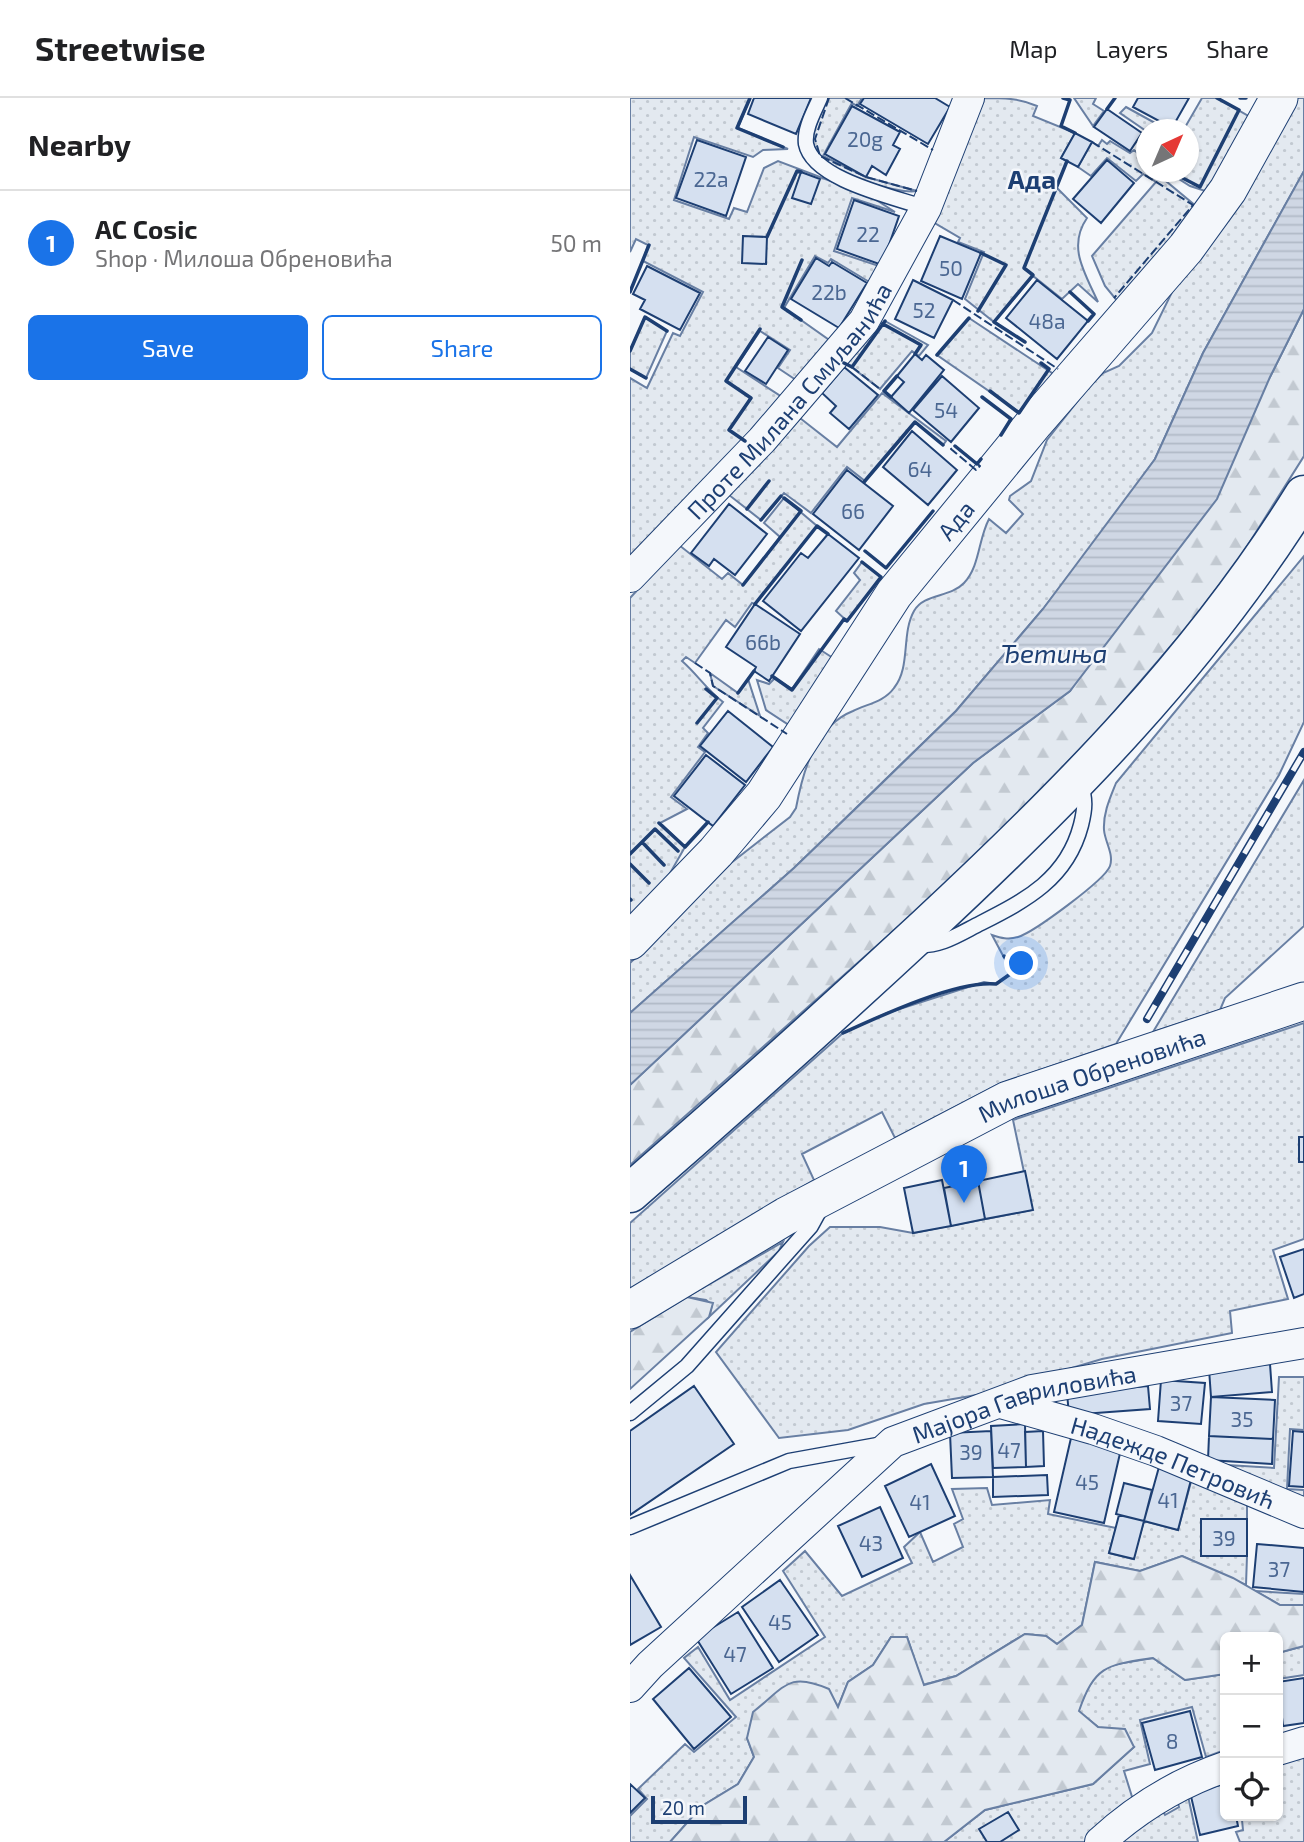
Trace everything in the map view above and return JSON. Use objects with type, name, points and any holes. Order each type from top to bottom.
[{"type":"main road","points":[[630,1193],[907,944],[1079,781],[1212,630],[1262,561],[1304,495]]},
{"type":"street","name":"Проте Милана Смиљанића","points":[[630,577],[762,440],[864,321],[926,208],[969,98]]},
{"type":"street","name":"Ада","points":[[630,941],[716,852],[764,795],[894,594],[1035,422],[1186,248],[1228,190],[1279,98]]},
{"type":"street","name":"Милоша Обреновића","points":[[630,1310],[828,1193],[1008,1100],[1304,1001]]},
{"type":"street","name":"Мајора Гавриловића","points":[[630,1687],[650,1665],[893,1442],[1032,1391],[1304,1343]]},
{"type":"street","name":"Надежде Петровић","points":[[1001,1403],[1093,1429],[1156,1451],[1304,1513]]},
{"type":"street","points":[[1283,1748],[1304,1742]]},
{"type":"street","points":[[1100,1842],[1158,1797],[1193,1778],[1220,1769]]},
{"type":"lane","points":[[820,98],[806,132],[806,145],[818,166],[854,183],[926,208]]},
{"type":"lane","points":[[907,944],[932,946],[943,942],[1012,907],[1057,875],[1078,837],[1086,798],[1079,781]]},
{"type":"lane","points":[[630,1413],[687,1366],[811,1226],[828,1193]]},
{"type":"lane","points":[[630,1527],[789,1461],[893,1442]]},
{"type":"green space","points":[[630,98],[750,98],[738,128],[788,149],[763,150],[753,157],[694,137],[674,200],[729,219],[734,208],[747,212],[764,168],[778,161],[870,196],[895,212],[852,198],[834,251],[882,267],[871,283],[831,259],[828,263],[815,256],[784,308],[832,342],[799,382],[778,368],[790,350],[760,331],[736,367],[785,399],[630,560],[630,378],[647,388],[673,333],[680,336],[703,292],[643,261],[648,245],[636,239],[630,252]]},
{"type":"green space","points":[[825,98],[862,98],[857,106],[852,103],[823,156],[866,177],[917,191],[898,190],[860,180],[828,164],[813,150],[812,138]]},
{"type":"green space","points":[[983,98],[1030,103],[1037,106],[1033,116],[1075,133],[1061,158],[1067,161],[1056,187],[1087,218],[1078,239],[1078,250],[1098,302],[1078,284],[1062,299],[1033,276],[994,322],[965,299],[984,252],[958,242],[960,238],[933,222]]},
{"type":"green space","points":[[1074,98],[1096,98],[1093,104],[1104,111],[1093,126]]},
{"type":"green space","points":[[1202,98],[1217,98],[1250,117],[1215,184],[1205,191],[1184,182],[1199,182],[1199,119],[1190,119]]},
{"type":"green space","points":[[1295,98],[1304,98],[1304,171],[1203,353],[1155,459],[1122,506],[1043,609],[956,711],[794,868],[630,1013],[630,963],[731,863],[790,817],[796,808],[813,751],[829,727],[853,711],[880,700],[894,688],[902,670],[910,620],[918,605],[964,583],[973,569],[989,519],[1006,533],[1023,514],[1009,500],[1010,496],[1031,481],[1047,440],[1088,388],[1103,373],[1119,366],[1152,333],[1175,286]]},
{"type":"green space","points":[[1126,107],[1148,119],[1136,119],[1136,124],[1120,113]]},
{"type":"green space","points":[[1102,140],[1107,144],[1110,141],[1130,153],[1136,152],[1136,181],[1107,158],[1091,176],[1078,167],[1092,142],[1098,146]]},
{"type":"green space","points":[[1156,182],[1167,182],[1197,207],[1118,302],[1105,286],[1092,256]]},
{"type":"green space","points":[[1304,309],[1304,456],[1241,556],[1189,625],[1096,733],[998,833],[924,904],[630,1165],[630,1085],[973,763],[1070,691],[1270,377]]},
{"type":"green space","points":[[645,317],[667,331],[646,378],[630,369],[630,351]]},
{"type":"green space","points":[[969,318],[1055,375],[1022,414],[937,355]]},
{"type":"green space","points":[[885,321],[928,345],[919,356],[912,351],[880,389],[845,362],[879,322],[883,324]]},
{"type":"green space","points":[[882,393],[946,441],[943,445],[915,422],[865,481],[847,467],[811,513],[784,493],[761,520],[729,495],[800,418],[837,447]]},
{"type":"green space","points":[[784,498],[817,526],[735,627],[726,620],[695,663],[686,657],[682,661],[723,702],[703,728],[708,733],[698,747],[705,752],[671,797],[687,809],[660,823],[685,847],[665,882],[630,919],[630,598],[679,545],[722,579],[728,573],[743,585],[780,537],[764,523]]},
{"type":"green space","points":[[1304,556],[1304,722],[1279,775],[1116,1044],[999,1084],[895,1138],[882,1112],[802,1154],[814,1180],[630,1289],[630,1223],[843,1033],[887,1013],[984,982],[996,984],[1015,970],[1008,965],[992,935],[1011,938],[1026,933],[1068,905],[1105,873],[1110,866],[1111,857],[1104,830],[1105,818],[1116,783]]},
{"type":"green space","points":[[862,562],[881,577],[847,621],[836,611],[860,580],[854,573]]},
{"type":"green space","points":[[819,649],[833,658],[792,727],[766,710],[757,680],[769,684],[775,678],[792,689]]},
{"type":"green space","points":[[710,673],[738,693],[748,679],[760,716],[713,686]]},
{"type":"green space","points":[[1304,780],[1304,926],[1225,998],[1220,1010],[1153,1032]]},
{"type":"green space","points":[[1304,1023],[1304,1239],[1273,1250],[1288,1299],[1230,1311],[1232,1333],[1102,1359],[988,1393],[924,1404],[848,1430],[779,1438],[716,1352],[809,1246],[830,1227],[880,1227],[913,1233],[1032,1210],[1013,1120]]},
{"type":"green space","points":[[783,1242],[779,1251],[709,1317],[712,1305],[706,1300],[687,1297]]},
{"type":"green space","points":[[687,1297],[713,1303],[709,1317],[630,1389],[630,1332]]},
{"type":"green space","points":[[1279,1377],[1304,1377],[1304,1430],[1290,1429],[1287,1489],[1304,1490],[1304,1500],[1227,1465],[1274,1468]]},
{"type":"green space","points":[[1192,1478],[1247,1500],[1247,1519],[1201,1519],[1201,1556],[1247,1556],[1246,1585],[1182,1556],[1140,1571],[1095,1562],[1082,1625],[1057,1644],[1046,1636],[1025,1634],[956,1676],[923,1685],[907,1637],[891,1637],[873,1665],[848,1682],[838,1707],[747,1738],[754,1757],[738,1784],[702,1806],[670,1842],[630,1842],[630,1816],[647,1799],[638,1789],[685,1744],[694,1752],[736,1717],[684,1658],[698,1647],[730,1700],[825,1637],[783,1571],[805,1551],[842,1596],[912,1563],[904,1547],[920,1532],[933,1562],[963,1547],[954,1524],[963,1519],[952,1489],[987,1488],[992,1505],[1050,1500],[1048,1514],[1116,1528],[1109,1553],[1133,1559],[1144,1521],[1178,1530]]},
{"type":"green space","points":[[1182,1556],[1233,1578],[1280,1605],[1304,1605],[1304,1646],[1283,1652],[1283,1632],[1220,1632],[1220,1675],[1185,1680],[1153,1658],[1124,1663],[1105,1670],[1091,1684],[1079,1711],[1098,1727],[1125,1729],[1134,1747],[1093,1784],[985,1810],[944,1842],[670,1842],[702,1806],[738,1784],[754,1757],[747,1738],[753,1712],[788,1684],[804,1681],[829,1689],[838,1707],[848,1682],[873,1665],[891,1637],[907,1637],[924,1685],[956,1676],[1025,1634],[1046,1636],[1057,1644],[1082,1625],[1095,1562],[1140,1571]]},
{"type":"green space","points":[[1255,1591],[1304,1594],[1304,1605],[1280,1605]]},
{"type":"green space","points":[[1304,1646],[1304,1675],[1283,1678],[1283,1652]]},
{"type":"green space","points":[[1153,1658],[1185,1680],[1220,1675],[1220,1752],[1206,1757],[1192,1707],[1140,1720],[1150,1764],[1124,1771],[1133,1800],[1090,1842],[944,1842],[985,1810],[1093,1784],[1134,1747],[1098,1727],[1078,1711],[1097,1675],[1113,1665]]},
{"type":"green space","points":[[1304,1750],[1304,1842],[1240,1842],[1236,1832],[1243,1830],[1242,1821],[1283,1821],[1283,1756]]},
{"type":"green space","points":[[1186,1787],[1198,1842],[1112,1842],[1159,1804],[1165,1815],[1179,1807],[1175,1794]]},
{"type":"water","name":"Ђетиња","points":[[1304,171],[1304,309],[1270,377],[1217,499],[1070,691],[973,763],[630,1085],[630,1013],[794,868],[956,711],[1043,609],[1155,459],[1203,353]]},
{"type":"building","points":[[754,98],[811,98],[796,134],[748,114]]},
{"type":"building","points":[[864,98],[935,98],[950,107],[928,144],[860,104]]},
{"type":"building","points":[[1138,98],[1189,98],[1177,119],[1155,119],[1133,107]]},
{"type":"building","points":[[852,106],[900,132],[893,145],[900,149],[886,175],[872,166],[866,177],[825,154]]},
{"type":"building","points":[[1107,109],[1136,129],[1136,142],[1130,151],[1094,127]]},
{"type":"building","points":[[1075,133],[1092,142],[1078,167],[1061,158]]},
{"type":"building","points":[[697,140],[746,157],[726,216],[676,198]]},
{"type":"building","points":[[1107,160],[1134,183],[1101,223],[1073,199]]},
{"type":"building","points":[[801,172],[820,179],[811,204],[792,198]]},
{"type":"building","points":[[854,200],[899,216],[882,265],[837,249]]},
{"type":"building","points":[[743,236],[767,237],[766,264],[742,263]]},
{"type":"building","points":[[940,236],[981,253],[962,299],[921,281]]},
{"type":"building","points":[[816,258],[829,266],[832,262],[867,283],[839,328],[791,299]]},
{"type":"building","points":[[647,266],[700,293],[680,330],[640,309],[645,300],[633,294]]},
{"type":"building","points":[[913,280],[953,300],[934,338],[895,319]]},
{"type":"building","points":[[1037,280],[1088,321],[1057,359],[1006,318]]},
{"type":"building","points":[[768,337],[788,350],[766,384],[745,371]]},
{"type":"building","points":[[915,354],[922,360],[926,355],[944,370],[909,413],[891,397],[904,382],[897,376]]},
{"type":"building","points":[[844,367],[878,395],[849,429],[830,413],[836,406],[822,393]]},
{"type":"building","points":[[942,376],[979,408],[951,442],[913,410]]},
{"type":"building","points":[[912,431],[957,470],[928,505],[883,467]]},
{"type":"building","points":[[847,470],[893,506],[859,550],[813,514]]},
{"type":"building","points":[[729,504],[767,534],[735,575],[714,559],[709,566],[691,553]]},
{"type":"building","points":[[828,534],[859,558],[801,631],[763,601],[801,553],[808,558]]},
{"type":"building","points":[[755,604],[800,634],[769,681],[754,671],[756,667],[726,647]]},
{"type":"building","points":[[728,711],[773,747],[746,782],[700,746]]},
{"type":"building","points":[[706,755],[745,785],[713,826],[674,796]]},
{"type":"building","points":[[1299,1137],[1304,1137],[1304,1162],[1299,1162]]},
{"type":"building","points":[[1025,1171],[1033,1210],[985,1219],[978,1181]]},
{"type":"building","points":[[942,1180],[951,1226],[913,1233],[904,1188]]},
{"type":"building","points":[[978,1181],[985,1219],[951,1226],[944,1188]]},
{"type":"building","points":[[1304,1249],[1304,1294],[1294,1298],[1280,1257]]},
{"type":"building","points":[[1270,1364],[1272,1392],[1211,1397],[1209,1369]]},
{"type":"building","points":[[1161,1380],[1205,1383],[1201,1424],[1158,1421]]},
{"type":"building","points":[[694,1386],[734,1444],[630,1515],[630,1431]]},
{"type":"building","points":[[1148,1386],[1150,1409],[1069,1415],[1067,1393]]},
{"type":"building","points":[[1211,1397],[1275,1400],[1273,1439],[1209,1436]]},
{"type":"building","points":[[1025,1424],[1026,1467],[993,1468],[991,1426]]},
{"type":"building","points":[[991,1431],[993,1477],[952,1478],[950,1433]]},
{"type":"building","points":[[1043,1431],[1044,1466],[1026,1467],[1025,1432]]},
{"type":"building","points":[[1293,1431],[1304,1432],[1304,1487],[1289,1486]]},
{"type":"building","points":[[1209,1436],[1273,1439],[1272,1464],[1208,1460]]},
{"type":"building","points":[[1071,1438],[1121,1449],[1104,1523],[1054,1512]]},
{"type":"building","points":[[931,1464],[955,1516],[909,1537],[885,1486]]},
{"type":"building","points":[[1159,1467],[1192,1476],[1178,1530],[1144,1521]]},
{"type":"building","points":[[1047,1475],[1048,1495],[993,1497],[993,1477]]},
{"type":"building","points":[[1124,1483],[1152,1490],[1144,1521],[1116,1514]]},
{"type":"building","points":[[880,1507],[903,1558],[862,1577],[838,1526]]},
{"type":"building","points":[[1119,1515],[1144,1521],[1134,1559],[1109,1553]]},
{"type":"building","points":[[1201,1519],[1247,1519],[1247,1556],[1201,1556]]},
{"type":"building","points":[[1257,1544],[1304,1548],[1304,1592],[1253,1587]]},
{"type":"building","points":[[630,1575],[661,1627],[630,1645]]},
{"type":"building","points":[[780,1580],[818,1635],[779,1662],[742,1607]]},
{"type":"building","points":[[738,1612],[773,1668],[731,1694],[696,1638]]},
{"type":"building","points":[[689,1668],[731,1717],[694,1749],[653,1699]]},
{"type":"building","points":[[1304,1678],[1304,1723],[1283,1726],[1283,1681]]},
{"type":"building","points":[[1190,1711],[1202,1757],[1155,1770],[1142,1723]]},
{"type":"building","points":[[630,1784],[645,1798],[630,1813]]},
{"type":"building","points":[[1220,1785],[1220,1821],[1237,1821],[1238,1826],[1200,1835],[1190,1792]]},
{"type":"building","points":[[1008,1812],[1019,1830],[1000,1842],[987,1842],[979,1829]]},
{"type":"railway","points":[[1147,1019],[1304,752]]},
{"type":"fence","points":[[829,98],[815,139],[820,156],[866,177],[917,191]]},
{"type":"fence","points":[[845,98],[933,150]]},
{"type":"fence","points":[[1092,142],[1193,205],[1114,298]]},
{"type":"fence","points":[[953,300],[1058,369]]},
{"type":"fence","points":[[852,367],[880,389]]},
{"type":"fence","points":[[955,446],[980,466],[976,470],[951,449],[955,446]]},
{"type":"fence","points":[[695,663],[710,673],[713,686],[787,734]]},
{"type":"wall","points":[[750,98],[737,128],[783,147]]},
{"type":"wall","points":[[1063,98],[1070,100],[1061,126],[1075,133]]},
{"type":"wall","points":[[1107,109],[1115,98]]},
{"type":"wall","points":[[1190,182],[1200,187],[1239,110],[1217,98]]},
{"type":"wall","points":[[1240,98],[1246,98]]},
{"type":"wall","points":[[1025,342],[994,322],[1033,275],[1024,268],[1067,161]]},
{"type":"wall","points":[[767,237],[797,171],[801,172]]},
{"type":"wall","points":[[630,292],[649,245]]},
{"type":"wall","points":[[978,311],[1006,265],[981,253]]},
{"type":"wall","points":[[801,320],[782,307],[802,260]]},
{"type":"wall","points":[[1070,292],[1094,314],[1088,321]]},
{"type":"wall","points":[[630,351],[645,317],[667,331]]},
{"type":"wall","points":[[937,355],[969,318]]},
{"type":"wall","points":[[844,363],[852,367],[885,321]]},
{"type":"wall","points":[[883,324],[921,345],[915,354]]},
{"type":"wall","points":[[745,441],[729,430],[751,398],[726,381],[760,329]]},
{"type":"wall","points":[[990,391],[1019,413],[1049,369],[1041,363]]},
{"type":"wall","points":[[630,369],[646,378]]},
{"type":"wall","points":[[891,397],[884,391],[897,376]]},
{"type":"wall","points":[[982,397],[1011,419],[1001,435]]},
{"type":"wall","points":[[864,482],[915,422],[943,445]]},
{"type":"wall","points":[[955,446],[977,464],[981,459]]},
{"type":"wall","points":[[747,509],[769,481]]},
{"type":"wall","points":[[761,520],[781,496]]},
{"type":"wall","points":[[743,585],[801,511],[784,498]]},
{"type":"wall","points":[[865,551],[886,568],[933,511]]},
{"type":"wall","points":[[755,604],[817,526],[828,534]]},
{"type":"wall","points":[[772,676],[792,690],[844,619],[847,621],[881,577],[862,562]]},
{"type":"wall","points":[[738,693],[754,671]]},
{"type":"wall","points":[[697,723],[717,698],[706,689]]},
{"type":"wall","points":[[659,823],[685,847],[708,822]]},
{"type":"wall","points":[[630,854],[655,829],[678,851]]},
{"type":"wall","points":[[642,842],[664,865]]},
{"type":"wall","points":[[630,864],[649,883]]},
{"type":"wall","points":[[843,1033],[940,993],[980,984],[996,984],[1016,970],[1004,956]]},
{"type":"place","name":"AC Cosic","points":[[964,1203]]},
{"type":"district","name":"Ада","points":[[1032,178]]}]
